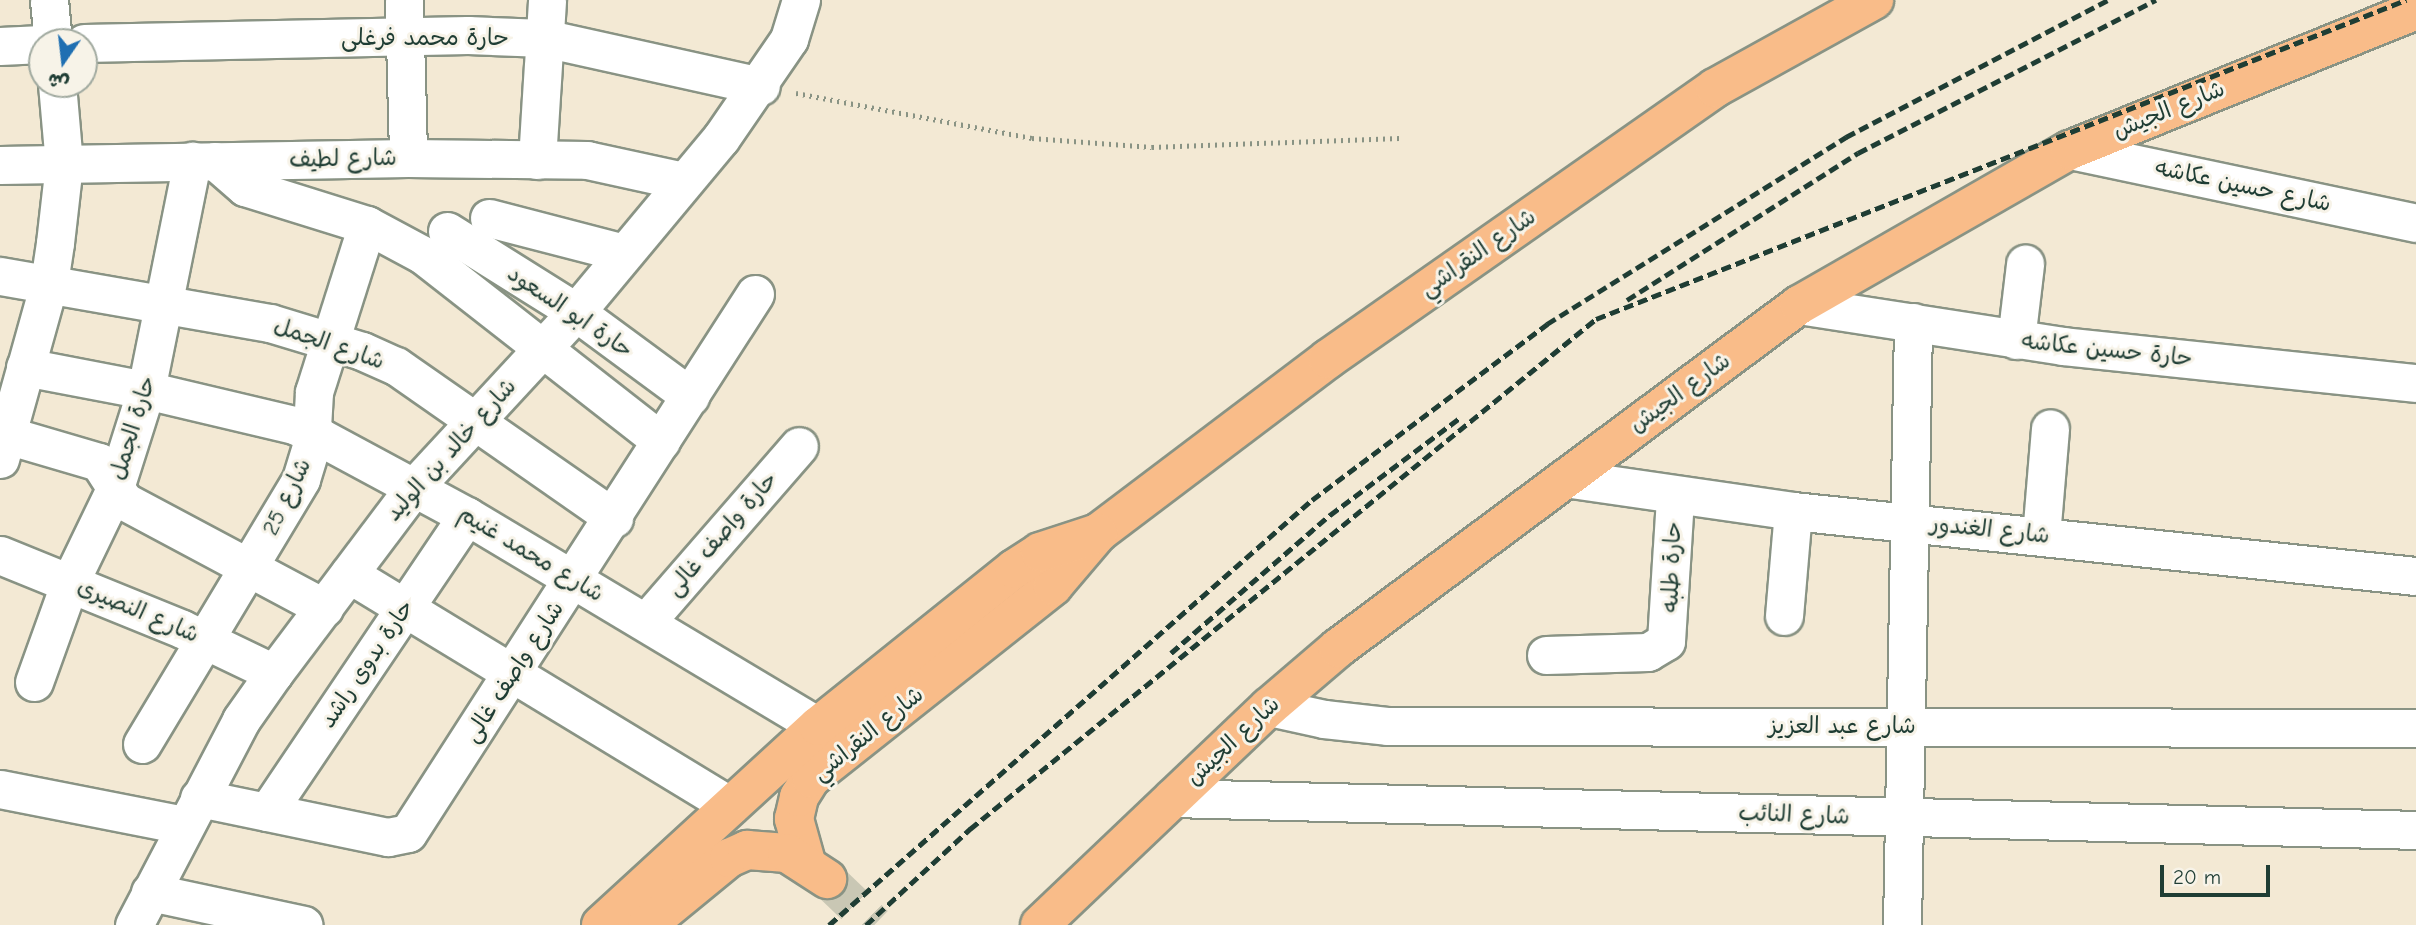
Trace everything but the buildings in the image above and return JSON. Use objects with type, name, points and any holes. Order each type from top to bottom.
[{"type":"main road","name":"شارع النقراشي","points":[[647,925],[729,858],[768,848],[816,870],[794,819],[799,797],[811,778],[1054,586],[1098,533],[1328,359],[1714,88],[1874,0]]},
{"type":"main road","name":"شارع الجيش","points":[[1040,925],[1269,707],[1402,598],[1799,305],[2070,150],[2416,9]]},
{"type":"main road","name":"شارع النقراشي","points":[[601,925],[818,726],[1014,569],[1040,552],[1098,533]]},
{"type":"street","points":[[49,0],[52,28]]},
{"type":"street","points":[[404,0],[408,158]]},
{"type":"street","points":[[537,160],[547,0]]},
{"type":"street","name":"شارع خالد بن الوليد","points":[[134,925],[191,811],[241,720],[274,673],[415,486],[576,312],[761,86],[789,39],[801,0]]},
{"type":"street","name":"حارة محمد فرغلى","points":[[98,43],[406,37],[544,38],[761,86]]},
{"type":"street","points":[[0,46],[28,45]]},
{"type":"street","points":[[58,98],[64,164],[48,283],[2,442],[88,457],[99,463],[114,491],[324,608]]},
{"type":"street","name":"شارع حسين عكاشه","points":[[2070,150],[2416,223]]},
{"type":"street","name":"شارع لطيف","points":[[0,165],[408,158],[537,160],[599,162],[683,181]]},
{"type":"street","points":[[203,161],[245,187],[368,225],[423,255],[541,350],[662,441]]},
{"type":"street","name":"حارة الجمل","points":[[34,682],[70,582],[114,491],[146,390],[165,303],[203,161]]},
{"type":"street","points":[[489,218],[624,253]]},
{"type":"street","name":"شارع 25","points":[[142,744],[251,568],[301,479],[312,433],[314,392],[368,225]]},
{"type":"street","name":"حارة ابو السعود","points":[[447,231],[576,312],[690,396]]},
{"type":"street","points":[[2016,340],[2025,264]]},
{"type":"street","name":"شارع الجمل","points":[[0,276],[165,303],[331,340],[396,366],[614,518]]},
{"type":"street","name":"شارع واصف غالى","points":[[0,789],[191,811],[267,812],[388,837],[408,833],[614,518],[755,294]]},
{"type":"street","name":"حارة حسين عكاشه","points":[[1799,305],[2016,340],[2416,383]]},
{"type":"street","points":[[1902,925],[1913,323]]},
{"type":"street","name":"شارع محمد غنيم","points":[[25,367],[146,390],[312,433],[467,516],[818,726]]},
{"type":"street","points":[[2041,536],[2050,428]]},
{"type":"street","name":"حارة واصف غالى","points":[[646,622],[799,446]]},
{"type":"street","name":"شارع الغندور","points":[[1565,478],[1793,511],[2416,576]]},
{"type":"street","name":"حارة طلبه","points":[[1546,655],[1648,652],[1666,641],[1675,496]]},
{"type":"street","points":[[1784,616],[1793,511]]},
{"type":"street","name":"حارة بدوى راشد","points":[[267,812],[467,516]]},
{"type":"street","name":"شارع النصيرى","points":[[0,555],[205,639],[274,673]]},
{"type":"street","points":[[349,574],[730,806]]},
{"type":"street","name":"شارع عبد العزيز","points":[[1269,707],[1324,719],[1387,726],[2416,728]]},
{"type":"street","name":"شارع النائب","points":[[1172,798],[2416,830]]},
{"type":"street","points":[[150,892],[304,925]]},
{"type":"path","points":[[761,86],[1032,138],[1152,148],[1400,138]]},
{"type":"tunnel","points":[[827,879],[875,925]]},
{"type":"railway","points":[[829,925],[1312,500],[1547,324],[1846,137],[2108,0]]},
{"type":"railway","points":[[1627,300],[1858,153],[2156,0]]},
{"type":"railway","points":[[866,925],[970,829],[1596,319],[2406,0]]},
{"type":"railway","points":[[1171,653],[1330,515],[1461,417]]}]
